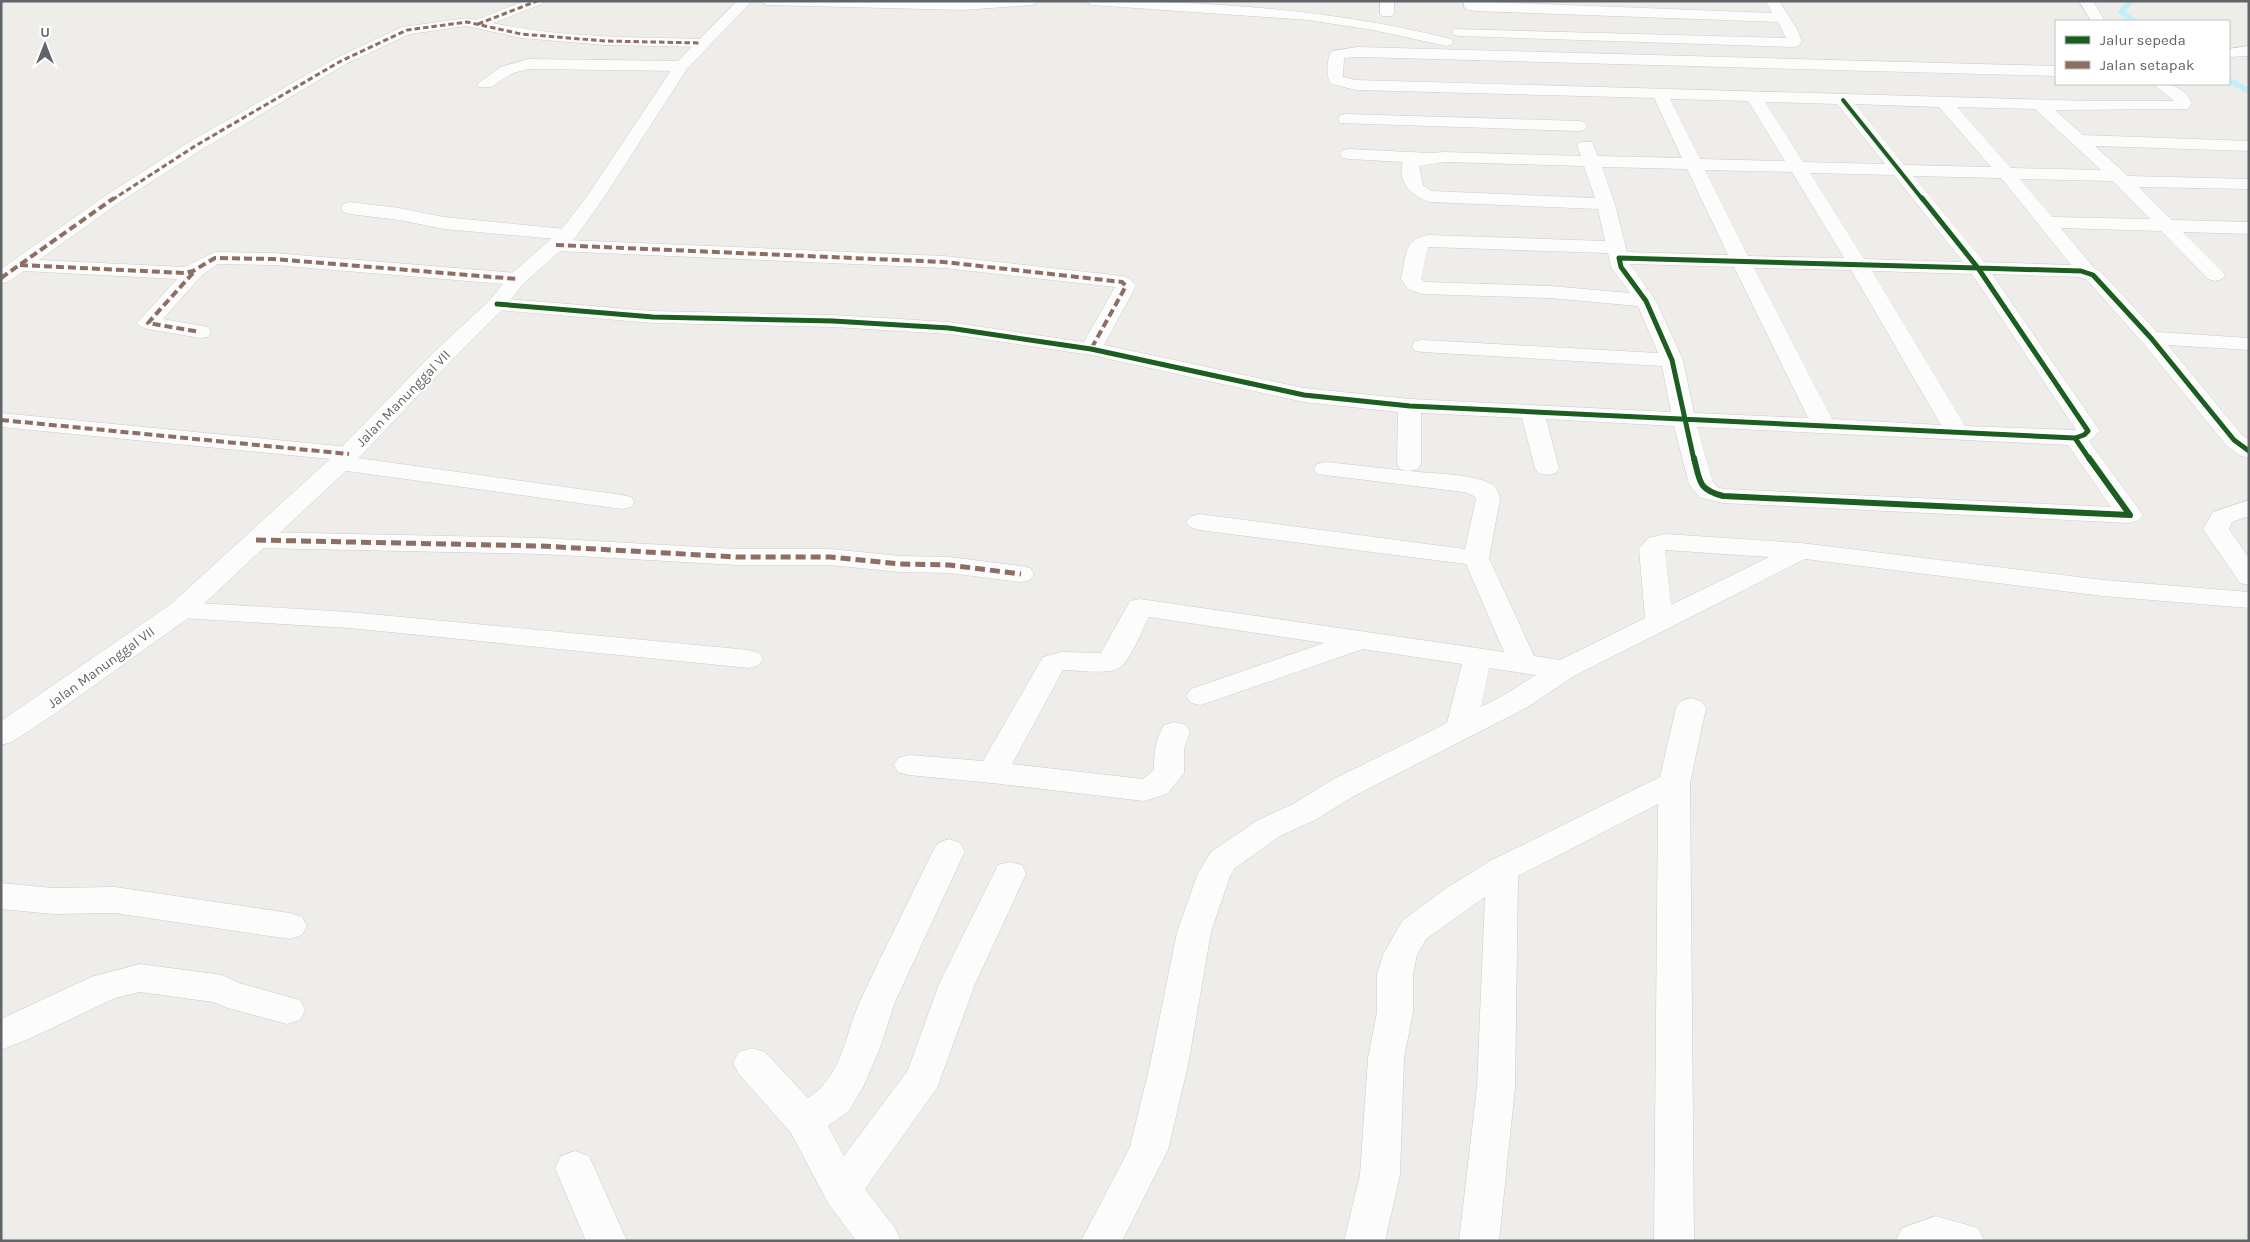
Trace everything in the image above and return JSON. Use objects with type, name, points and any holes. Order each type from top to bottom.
[{"type":"street","points":[[1,278],[114,198],[187,151],[341,61],[407,30],[472,23],[537,1]]},
{"type":"street","name":"Jalan Manunggal VII","points":[[1,735],[43,708],[181,610],[344,459],[441,358],[497,304],[517,279],[562,239],[594,199],[681,66],[701,43],[745,1]]},
{"type":"street","points":[[767,1],[963,6],[1032,1]]},
{"type":"street","points":[[1092,1],[1308,16],[1479,48],[1777,74],[2055,71]]},
{"type":"street","points":[[1470,1],[1470,6],[1475,7],[1696,8],[1782,18]]},
{"type":"street","points":[[1459,32],[1793,43],[1796,41],[1772,1]]},
{"type":"street","points":[[2086,1],[2097,20]]},
{"type":"street","points":[[1620,7],[1632,39]]},
{"type":"street","points":[[438,19],[472,23],[529,35],[605,41],[701,43]]},
{"type":"street","points":[[2230,53],[2249,51]]},
{"type":"street","points":[[2055,62],[1344,52],[1337,54],[1335,77],[1337,82],[1342,84],[1356,85],[1843,100],[2040,105],[2182,106],[2184,103],[2182,99],[2162,85]]},
{"type":"street","points":[[1555,55],[1566,92],[1606,204],[1621,267],[1646,301],[1672,360],[1684,420],[1701,484],[1708,492],[1723,496],[2130,515],[2075,438]]},
{"type":"street","points":[[484,84],[507,70],[528,64],[681,66]]},
{"type":"street","points":[[1777,74],[1793,98]]},
{"type":"street","points":[[1660,95],[1823,425]]},
{"type":"street","points":[[1754,97],[1858,265],[1957,432]]},
{"type":"street","points":[[497,304],[653,317],[807,320],[932,326],[1091,349],[1304,395],[1410,406],[2075,438],[2084,435],[2088,431],[1978,268],[1843,100]]},
{"type":"street","points":[[1944,102],[2005,172],[2088,273]]},
{"type":"street","points":[[2040,105],[2080,140],[2215,275]]},
{"type":"street","points":[[1346,119],[1579,126]]},
{"type":"street","points":[[2080,140],[2249,146]]},
{"type":"street","points":[[1349,154],[1426,158],[1591,160],[2005,172],[2249,184]]},
{"type":"street","points":[[1426,158],[1410,164],[1410,172],[1415,189],[1421,194],[1430,197],[1606,204]]},
{"type":"street","points":[[350,208],[562,239],[944,262],[1122,282],[1126,286],[1091,349]]},
{"type":"street","points":[[2046,222],[2249,228]]},
{"type":"street","points":[[1646,301],[1550,292],[1422,288],[1415,285],[1411,279],[1418,246],[1422,242],[1428,241],[1741,262],[2081,271],[2093,275],[2151,338],[2234,440],[2249,451]]},
{"type":"street","points":[[200,332],[148,323],[193,273],[208,260],[231,258],[354,265],[517,279]]},
{"type":"street","points":[[20,266],[193,273]]},
{"type":"street","points":[[2151,338],[2245,349]]},
{"type":"street","points":[[1423,346],[1672,360]]},
{"type":"street","points":[[1409,464],[1410,406]]},
{"type":"street","points":[[1532,412],[1547,468]]},
{"type":"street","points":[[1,420],[344,459],[622,502]]},
{"type":"street","points":[[1326,468],[1467,485],[1485,491],[1488,499],[1476,558],[1523,664]]},
{"type":"street","points":[[2249,507],[2222,517],[2216,529],[2249,577]]},
{"type":"street","points":[[1199,522],[1476,558]]},
{"type":"street","points":[[256,540],[541,546],[737,557],[830,557],[900,564],[949,565],[1020,574]]},
{"type":"street","points":[[1659,621],[1652,550],[1657,543],[1665,542],[1801,551],[2103,588],[2249,600]]},
{"type":"street","points":[[1101,1241],[1149,1150],[1169,1066],[1194,932],[1214,873],[1223,860],[1269,828],[1304,812],[1343,788],[1516,700],[1564,670],[1801,551]]},
{"type":"street","points":[[992,772],[1053,663],[1061,661],[1108,662],[1115,654],[1140,607],[1564,670]]},
{"type":"street","points":[[181,610],[349,620],[749,659]]},
{"type":"street","points":[[1201,696],[1360,640]]},
{"type":"street","points":[[1461,728],[1478,656]]},
{"type":"street","points":[[1674,1241],[1674,783],[1691,708]]},
{"type":"street","points":[[909,765],[992,772],[1144,790],[1156,786],[1169,774],[1169,749],[1175,732]]},
{"type":"street","points":[[1364,1241],[1380,1175],[1386,1058],[1395,1012],[1395,974],[1400,956],[1414,930],[1454,900],[1502,870],[1674,783]]},
{"type":"street","points":[[805,1122],[836,1100],[851,1074],[862,1048],[877,1002],[948,851]]},
{"type":"street","points":[[1479,1241],[1496,1087],[1502,870]]},
{"type":"street","points":[[842,1190],[924,1076],[957,984],[1010,874]]},
{"type":"street","points":[[1,896],[53,901],[115,900],[290,926]]},
{"type":"street","points":[[1,1034],[77,999],[126,980],[140,978],[222,989],[228,994],[287,1010]]},
{"type":"street","points":[[752,1063],[805,1122],[842,1190],[881,1241]]},
{"type":"street","points":[[575,1168],[607,1241]]},
{"type":"street","points":[[1916,1241],[1936,1235],[1964,1241]]},
{"type":"waterway","points":[[2131,1],[2121,12],[2133,20]]},
{"type":"waterway","points":[[2230,81],[2249,91]]},
{"type":"marked path","points":[[478,24],[537,1]]},
{"type":"marked path","points":[[1,278],[114,198],[195,146],[341,61],[407,30],[467,22],[521,34],[605,41],[701,43]]},
{"type":"marked path","points":[[556,245],[944,262],[1122,282],[1126,286],[1091,349]]},
{"type":"marked path","points":[[20,265],[189,273],[215,258],[274,259],[517,279]]},
{"type":"marked path","points":[[193,273],[148,323],[200,332]]},
{"type":"marked path","points":[[1,420],[349,454]]},
{"type":"marked path","points":[[256,540],[541,546],[737,557],[830,557],[900,564],[949,565],[1021,574]]},
{"type":"cycle path","points":[[1843,100],[1978,268],[2088,431],[2084,435],[2075,438],[2130,515],[1723,496],[1708,492],[1701,484],[1684,420],[1672,360],[1646,301],[1621,267],[1619,258],[2081,271],[2093,275],[2151,338],[2234,440],[2249,451]]},
{"type":"cycle path","points":[[497,304],[653,317],[833,321],[949,328],[1091,349],[1304,395],[1410,406],[2075,438]]}]
